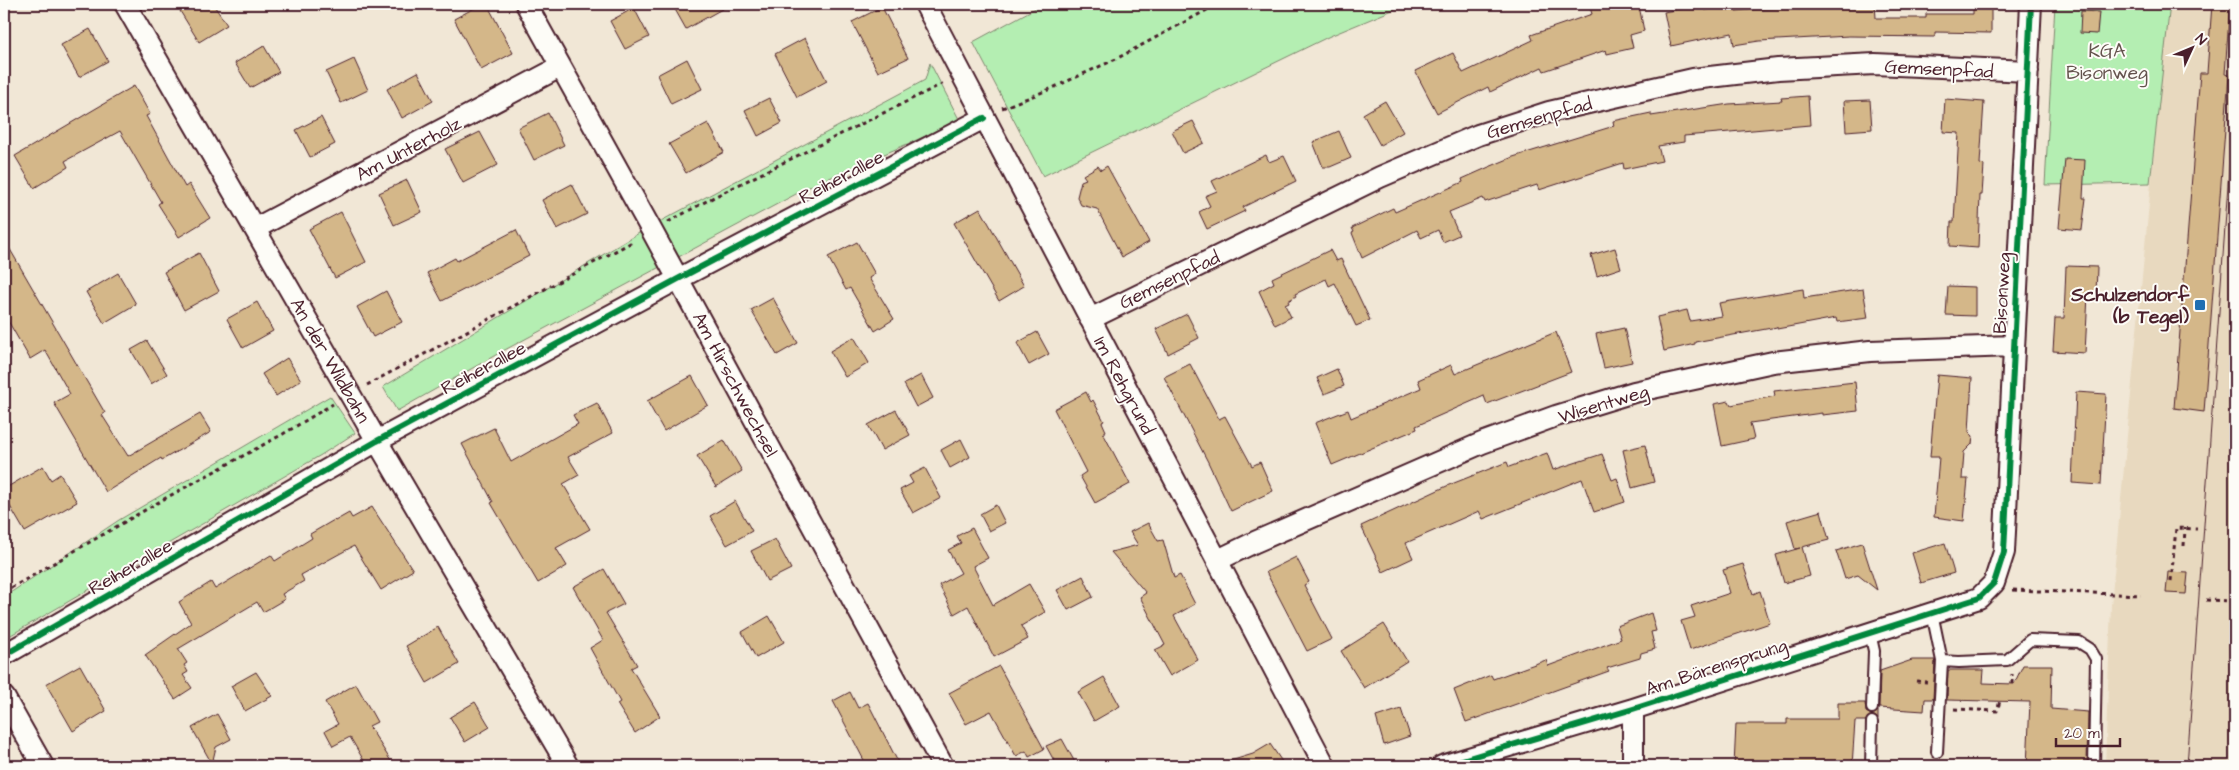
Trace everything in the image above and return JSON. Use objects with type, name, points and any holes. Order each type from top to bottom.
[{"type":"street","name":"An der Wildbahn","points":[[125,4],[256,228],[377,441],[568,766]]},
{"type":"street","name":"Am Hirschwechsel","points":[[526,4],[560,67],[582,102],[943,766]]},
{"type":"street","name":"Im Rehgrund","points":[[925,4],[1325,766]]},
{"type":"street","name":"Bisonweg","points":[[1994,583],[2004,552],[2031,4]]},
{"type":"street","name":"Gemsenpfad","points":[[1090,319],[1380,178],[1478,135],[1549,112],[1693,79],[1778,69],[1875,64],[2028,71]]},
{"type":"street","name":"Am Unterholz","points":[[256,228],[560,67]]},
{"type":"street","name":"Reiherallee","points":[[4,655],[377,441],[678,279],[984,118]]},
{"type":"street","name":"Wisentweg","points":[[1218,560],[1482,443],[1556,416],[1634,392],[1773,362],[1870,351],[2014,346]]},
{"type":"street","name":"Am Bärensprung","points":[[1442,766],[1870,634],[1979,598],[1994,583]]},
{"type":"street","points":[[4,698],[43,766]]},
{"type":"street","points":[[1633,708],[1633,766]]},
{"type":"lane","points":[[1932,613],[1942,661],[1937,752]]},
{"type":"lane","points":[[1870,634],[1874,651],[1872,708]]},
{"type":"lane","points":[[1942,661],[2007,660],[2030,640],[2079,642],[2090,649],[2096,659],[2097,666],[2094,704],[2094,766]]},
{"type":"lane","points":[[1871,766],[1872,722]]},
{"type":"path","points":[[984,118],[1004,106],[1048,90],[1116,59],[1218,4]]},
{"type":"path","points":[[4,592],[350,394],[714,197],[961,74]]},
{"type":"path","points":[[2171,581],[2176,528],[2197,529]]},
{"type":"path","points":[[2184,546],[2185,528]]},
{"type":"path","points":[[1994,583],[2008,590],[2140,595]]},
{"type":"path","points":[[2206,600],[2235,602]]},
{"type":"path","points":[[1939,708],[1997,711],[2000,701]]},
{"type":"path","points":[[1759,763],[1770,766]]},
{"type":"shaded area","points":[[2170,4],[2235,4],[2235,679],[2228,766],[2105,766],[2111,605],[2161,77]]},
{"type":"green space","points":[[1043,4],[1407,4],[1330,36],[1043,176],[973,42]]},
{"type":"green space","name":"KGA Bisonweg","points":[[2055,4],[2170,4],[2150,183],[2045,185]]},
{"type":"green space","points":[[930,63],[960,121],[811,186],[501,352],[397,411],[383,387],[644,230],[925,80]]},
{"type":"green space","points":[[330,396],[355,433],[321,455],[4,639],[4,597],[119,520]]},
{"type":"building","points":[[192,4],[213,4],[227,25],[199,42],[180,11]]},
{"type":"building","points":[[482,4],[487,4],[513,53],[481,70],[454,19]]},
{"type":"building","points":[[672,4],[731,4],[686,29]]},
{"type":"building","points":[[1589,4],[1622,4],[1624,10],[1639,6],[1644,31],[1630,35],[1633,48],[1607,54],[1606,50],[1544,71],[1542,67],[1490,92],[1488,87],[1437,113],[1415,71],[1453,53],[1463,73],[1533,40],[1531,35],[1592,14]]},
{"type":"building","points":[[1704,4],[1705,10],[1736,7],[1736,11],[1785,7],[1785,4],[1875,4],[1876,18],[1926,18],[1926,14],[1973,14],[1973,6],[1991,6],[1991,33],[1935,32],[1935,37],[1849,36],[1759,41],[1734,45],[1732,33],[1671,46],[1664,12]]},
{"type":"building","points":[[2212,4],[2230,4],[2225,74],[2229,75],[2204,412],[2174,408],[2200,73],[2207,73]]},
{"type":"building","points":[[882,7],[908,58],[878,72],[852,22]]},
{"type":"building","points":[[634,8],[649,37],[625,49],[610,21]]},
{"type":"building","points":[[2081,11],[2099,12],[2097,34],[2080,33]]},
{"type":"building","points":[[90,29],[108,61],[79,77],[61,45]]},
{"type":"building","points":[[805,38],[827,81],[797,97],[775,54]]},
{"type":"building","points":[[264,46],[279,72],[250,88],[235,63]]},
{"type":"building","points":[[354,59],[368,90],[341,103],[326,72]]},
{"type":"building","points":[[687,59],[702,89],[671,104],[657,75]]},
{"type":"building","points":[[418,72],[433,101],[402,118],[387,89]]},
{"type":"building","points":[[134,86],[150,114],[146,116],[185,187],[189,184],[210,218],[179,237],[158,204],[161,202],[120,131],[65,161],[68,167],[34,188],[15,156]]},
{"type":"building","points":[[1808,96],[1810,125],[1684,136],[1684,142],[1658,146],[1662,161],[1624,169],[1623,163],[1539,190],[1537,185],[1485,202],[1483,198],[1449,212],[1459,235],[1443,242],[1438,230],[1421,238],[1417,230],[1362,258],[1352,233],[1354,232],[1352,228],[1393,208],[1395,212],[1463,182],[1462,179],[1513,157],[1614,126],[1613,121],[1651,113],[1651,116],[1729,104],[1782,101],[1781,98]]},
{"type":"building","points":[[769,98],[782,123],[758,136],[745,110]]},
{"type":"building","points":[[1945,99],[1984,102],[1980,164],[1984,165],[1982,195],[1980,195],[1978,248],[1950,246],[1951,222],[1954,222],[1959,133],[1943,132]]},
{"type":"building","points":[[1870,100],[1872,129],[1846,131],[1844,101]]},
{"type":"building","points":[[1385,101],[1403,132],[1380,145],[1363,114]]},
{"type":"building","points":[[548,113],[564,145],[534,160],[518,128]]},
{"type":"building","points":[[321,117],[335,144],[310,157],[296,130]]},
{"type":"building","points":[[1193,121],[1204,143],[1183,153],[1172,131]]},
{"type":"building","points":[[708,123],[724,152],[686,173],[669,144]]},
{"type":"building","points":[[1339,131],[1351,158],[1330,167],[1323,167],[1313,142]]},
{"type":"building","points":[[480,132],[498,165],[463,183],[445,149]]},
{"type":"building","points":[[1266,155],[1269,162],[1284,156],[1296,181],[1243,207],[1245,211],[1207,229],[1199,212],[1210,206],[1205,196],[1217,191],[1212,181]]},
{"type":"building","points":[[2065,159],[2085,160],[2083,198],[2086,198],[2082,230],[2059,228]]},
{"type":"building","points":[[1098,166],[1101,170],[1107,166],[1149,242],[1122,257],[1097,209],[1081,205],[1077,197],[1081,181],[1086,179],[1083,175]]},
{"type":"building","points":[[407,180],[422,212],[394,225],[379,193]]},
{"type":"building","points":[[572,184],[587,214],[557,229],[542,200]]},
{"type":"building","points":[[980,208],[1024,286],[999,301],[954,223]]},
{"type":"building","points":[[341,212],[366,262],[335,278],[309,229]]},
{"type":"building","points":[[516,230],[529,256],[442,301],[427,273],[455,258],[457,261]]},
{"type":"building","points":[[4,239],[105,413],[102,415],[128,456],[200,414],[211,432],[162,460],[161,458],[106,492],[54,403],[70,394],[45,350],[30,359],[4,314]]},
{"type":"building","points":[[857,242],[875,274],[869,278],[894,319],[875,331],[850,288],[846,290],[828,257]]},
{"type":"building","points":[[1615,248],[1621,268],[1597,276],[1591,255]]},
{"type":"building","points":[[1330,250],[1336,261],[1341,259],[1370,320],[1356,326],[1335,283],[1329,286],[1326,279],[1295,294],[1296,296],[1285,305],[1291,317],[1275,325],[1259,291],[1274,283],[1272,278]]},
{"type":"building","points":[[199,253],[219,291],[184,310],[164,272]]},
{"type":"building","points":[[2066,266],[2097,267],[2096,295],[2088,295],[2085,353],[2053,351],[2055,318],[2064,318]]},
{"type":"building","points":[[118,273],[136,304],[104,323],[86,292]]},
{"type":"building","points":[[1948,286],[1975,287],[1975,316],[1946,315]]},
{"type":"building","points":[[1803,289],[1804,298],[1863,289],[1868,318],[1837,322],[1836,318],[1777,329],[1777,327],[1695,342],[1695,344],[1664,351],[1657,317],[1687,310],[1690,321],[1722,316],[1719,303]]},
{"type":"building","points":[[386,291],[402,322],[373,337],[357,307]]},
{"type":"building","points":[[773,298],[798,343],[777,355],[751,310]]},
{"type":"building","points":[[257,302],[273,331],[243,348],[227,319]]},
{"type":"building","points":[[1187,314],[1199,338],[1168,354],[1156,329]]},
{"type":"building","points":[[1624,328],[1632,362],[1604,368],[1596,334]]},
{"type":"building","points":[[1037,332],[1049,354],[1029,365],[1017,343]]},
{"type":"building","points":[[1556,332],[1571,372],[1487,404],[1484,396],[1416,426],[1417,429],[1332,465],[1315,423],[1348,410],[1351,418],[1421,388],[1418,380],[1451,365],[1455,374]]},
{"type":"building","points":[[854,337],[869,363],[845,377],[830,351]]},
{"type":"building","points":[[147,341],[167,374],[151,384],[131,350]]},
{"type":"building","points":[[287,358],[301,380],[276,396],[262,374]]},
{"type":"building","points":[[1190,364],[1219,419],[1225,416],[1252,466],[1260,462],[1273,491],[1231,511],[1164,377]]},
{"type":"building","points":[[1337,369],[1344,386],[1324,394],[1317,378]]},
{"type":"building","points":[[921,375],[933,398],[916,407],[904,384]]},
{"type":"building","points":[[1937,375],[1972,378],[1969,432],[1973,436],[1972,444],[1964,452],[1962,479],[1968,479],[1964,521],[1934,517],[1939,457],[1930,457]]},
{"type":"building","points":[[692,376],[708,405],[664,431],[647,401]]},
{"type":"building","points":[[1855,382],[1858,411],[1822,415],[1822,413],[1750,423],[1754,439],[1722,446],[1714,404],[1729,401],[1731,405],[1775,396],[1774,391]]},
{"type":"building","points":[[1086,392],[1091,402],[1093,400],[1104,421],[1102,422],[1106,431],[1103,433],[1130,484],[1095,503],[1080,476],[1086,472],[1054,409]]},
{"type":"building","points":[[2076,392],[2106,394],[2101,485],[2072,483]]},
{"type":"building","points":[[597,403],[613,433],[568,457],[579,475],[563,484],[590,529],[556,548],[567,566],[538,583],[491,503],[493,502],[462,444],[494,428],[511,462],[578,424],[573,415]]},
{"type":"building","points":[[896,410],[910,435],[882,450],[868,425]]},
{"type":"building","points":[[961,439],[970,457],[950,468],[941,450]]},
{"type":"building","points":[[724,440],[742,471],[716,487],[697,456]]},
{"type":"building","points":[[1645,445],[1654,482],[1632,488],[1623,450]]},
{"type":"building","points":[[1547,453],[1553,470],[1602,454],[1612,480],[1617,478],[1625,502],[1594,512],[1582,479],[1483,519],[1479,511],[1406,543],[1413,558],[1383,572],[1361,526],[1449,485],[1507,462],[1509,467]]},
{"type":"building","points":[[43,466],[51,480],[60,474],[77,502],[25,532],[4,496],[4,489]]},
{"type":"building","points":[[925,468],[941,498],[913,513],[900,490],[913,483],[909,476]]},
{"type":"building","points":[[735,501],[752,531],[727,545],[710,516]]},
{"type":"building","points":[[996,505],[1005,523],[989,531],[980,514]]},
{"type":"building","points":[[372,507],[413,570],[381,590],[354,546],[350,548],[301,575],[304,581],[282,594],[285,599],[263,612],[257,602],[178,649],[187,663],[184,665],[188,672],[183,675],[192,688],[175,699],[145,655],[191,623],[179,602],[211,582],[215,589],[271,555],[275,561],[312,538],[310,534],[334,520],[349,513],[352,518]]},
{"type":"building","points":[[1821,511],[1829,540],[1802,547],[1810,576],[1784,583],[1776,555],[1800,548],[1795,549],[1787,521]]},
{"type":"building","points":[[1148,523],[1158,541],[1163,540],[1174,578],[1180,575],[1195,604],[1174,616],[1198,660],[1170,676],[1155,650],[1165,645],[1140,597],[1146,593],[1111,552],[1138,545],[1130,532]]},
{"type":"building","points":[[972,528],[988,558],[973,566],[993,605],[1029,584],[1045,612],[1021,626],[1028,639],[994,657],[968,606],[954,614],[939,585],[961,573],[948,550],[961,543],[957,536]]},
{"type":"building","points":[[775,539],[791,569],[767,581],[751,551]]},
{"type":"building","points":[[1862,543],[1877,590],[1858,575],[1845,579],[1836,551]]},
{"type":"building","points":[[1945,543],[1954,573],[1921,583],[1912,553]]},
{"type":"building","points":[[1296,557],[1309,582],[1304,585],[1332,639],[1307,651],[1266,572]]},
{"type":"building","points":[[1743,564],[1753,594],[1760,591],[1770,623],[1690,650],[1681,621],[1695,617],[1691,606],[1730,593],[1723,570]]},
{"type":"building","points":[[604,569],[624,604],[606,613],[637,665],[631,668],[660,716],[635,733],[617,704],[620,702],[590,648],[603,640],[573,587]]},
{"type":"building","points":[[2168,572],[2188,573],[2186,594],[2166,593]]},
{"type":"building","points":[[1083,576],[1093,597],[1068,610],[1057,590]]},
{"type":"building","points":[[1651,613],[1656,631],[1651,632],[1655,649],[1641,653],[1640,658],[1607,668],[1609,671],[1466,722],[1454,690],[1491,675],[1493,679],[1546,660],[1548,666],[1621,639],[1617,626]]},
{"type":"building","points":[[769,616],[784,642],[756,658],[742,632]]},
{"type":"building","points":[[1384,624],[1407,661],[1364,688],[1341,651]]},
{"type":"building","points":[[438,627],[459,664],[427,683],[406,646]]},
{"type":"building","points":[[1912,660],[1935,660],[1933,699],[1925,699],[1924,711],[1879,708],[1880,671]]},
{"type":"building","points":[[80,665],[106,711],[73,731],[46,684]]},
{"type":"building","points":[[2023,665],[2052,665],[2051,709],[2088,712],[2087,766],[2027,766],[2030,702],[1947,700],[1948,670],[1984,670],[1983,683],[2014,684]]},
{"type":"building","points":[[999,666],[1044,749],[1029,757],[1026,751],[1016,756],[991,711],[966,724],[949,693]]},
{"type":"building","points":[[256,672],[272,696],[245,711],[231,686]]},
{"type":"building","points":[[1104,677],[1120,706],[1094,721],[1078,692]]},
{"type":"building","points":[[356,684],[377,722],[369,726],[394,766],[367,766],[350,737],[333,746],[325,731],[338,724],[325,702]]},
{"type":"building","points":[[850,692],[858,708],[868,703],[900,766],[867,766],[833,701]]},
{"type":"building","points":[[475,702],[490,727],[465,742],[450,717]]},
{"type":"building","points":[[1838,703],[1865,703],[1866,712],[1871,715],[1878,711],[1878,719],[1872,715],[1865,721],[1855,721],[1852,766],[1753,763],[1753,766],[1734,766],[1736,724],[1787,724],[1787,719],[1838,719]]},
{"type":"building","points":[[1401,709],[1410,736],[1384,745],[1376,717]]},
{"type":"building","points":[[217,714],[231,739],[216,747],[212,764],[192,728]]},
{"type":"building","points":[[1062,739],[1077,766],[1057,766],[1046,746]]},
{"type":"building","points":[[1270,744],[1285,766],[1228,766],[1227,762],[1253,754]]},
{"type":"tram line","points":[[2187,766],[2235,85]]},
{"type":"cycle path","points":[[1442,766],[1633,709],[1979,598],[1994,583],[2004,552],[2031,4]]},
{"type":"cycle path","points":[[4,655],[377,441],[678,279],[984,118]]},
{"type":"place","name":"Schulzendorf (b Tegel)","points":[[2200,305]]}]
